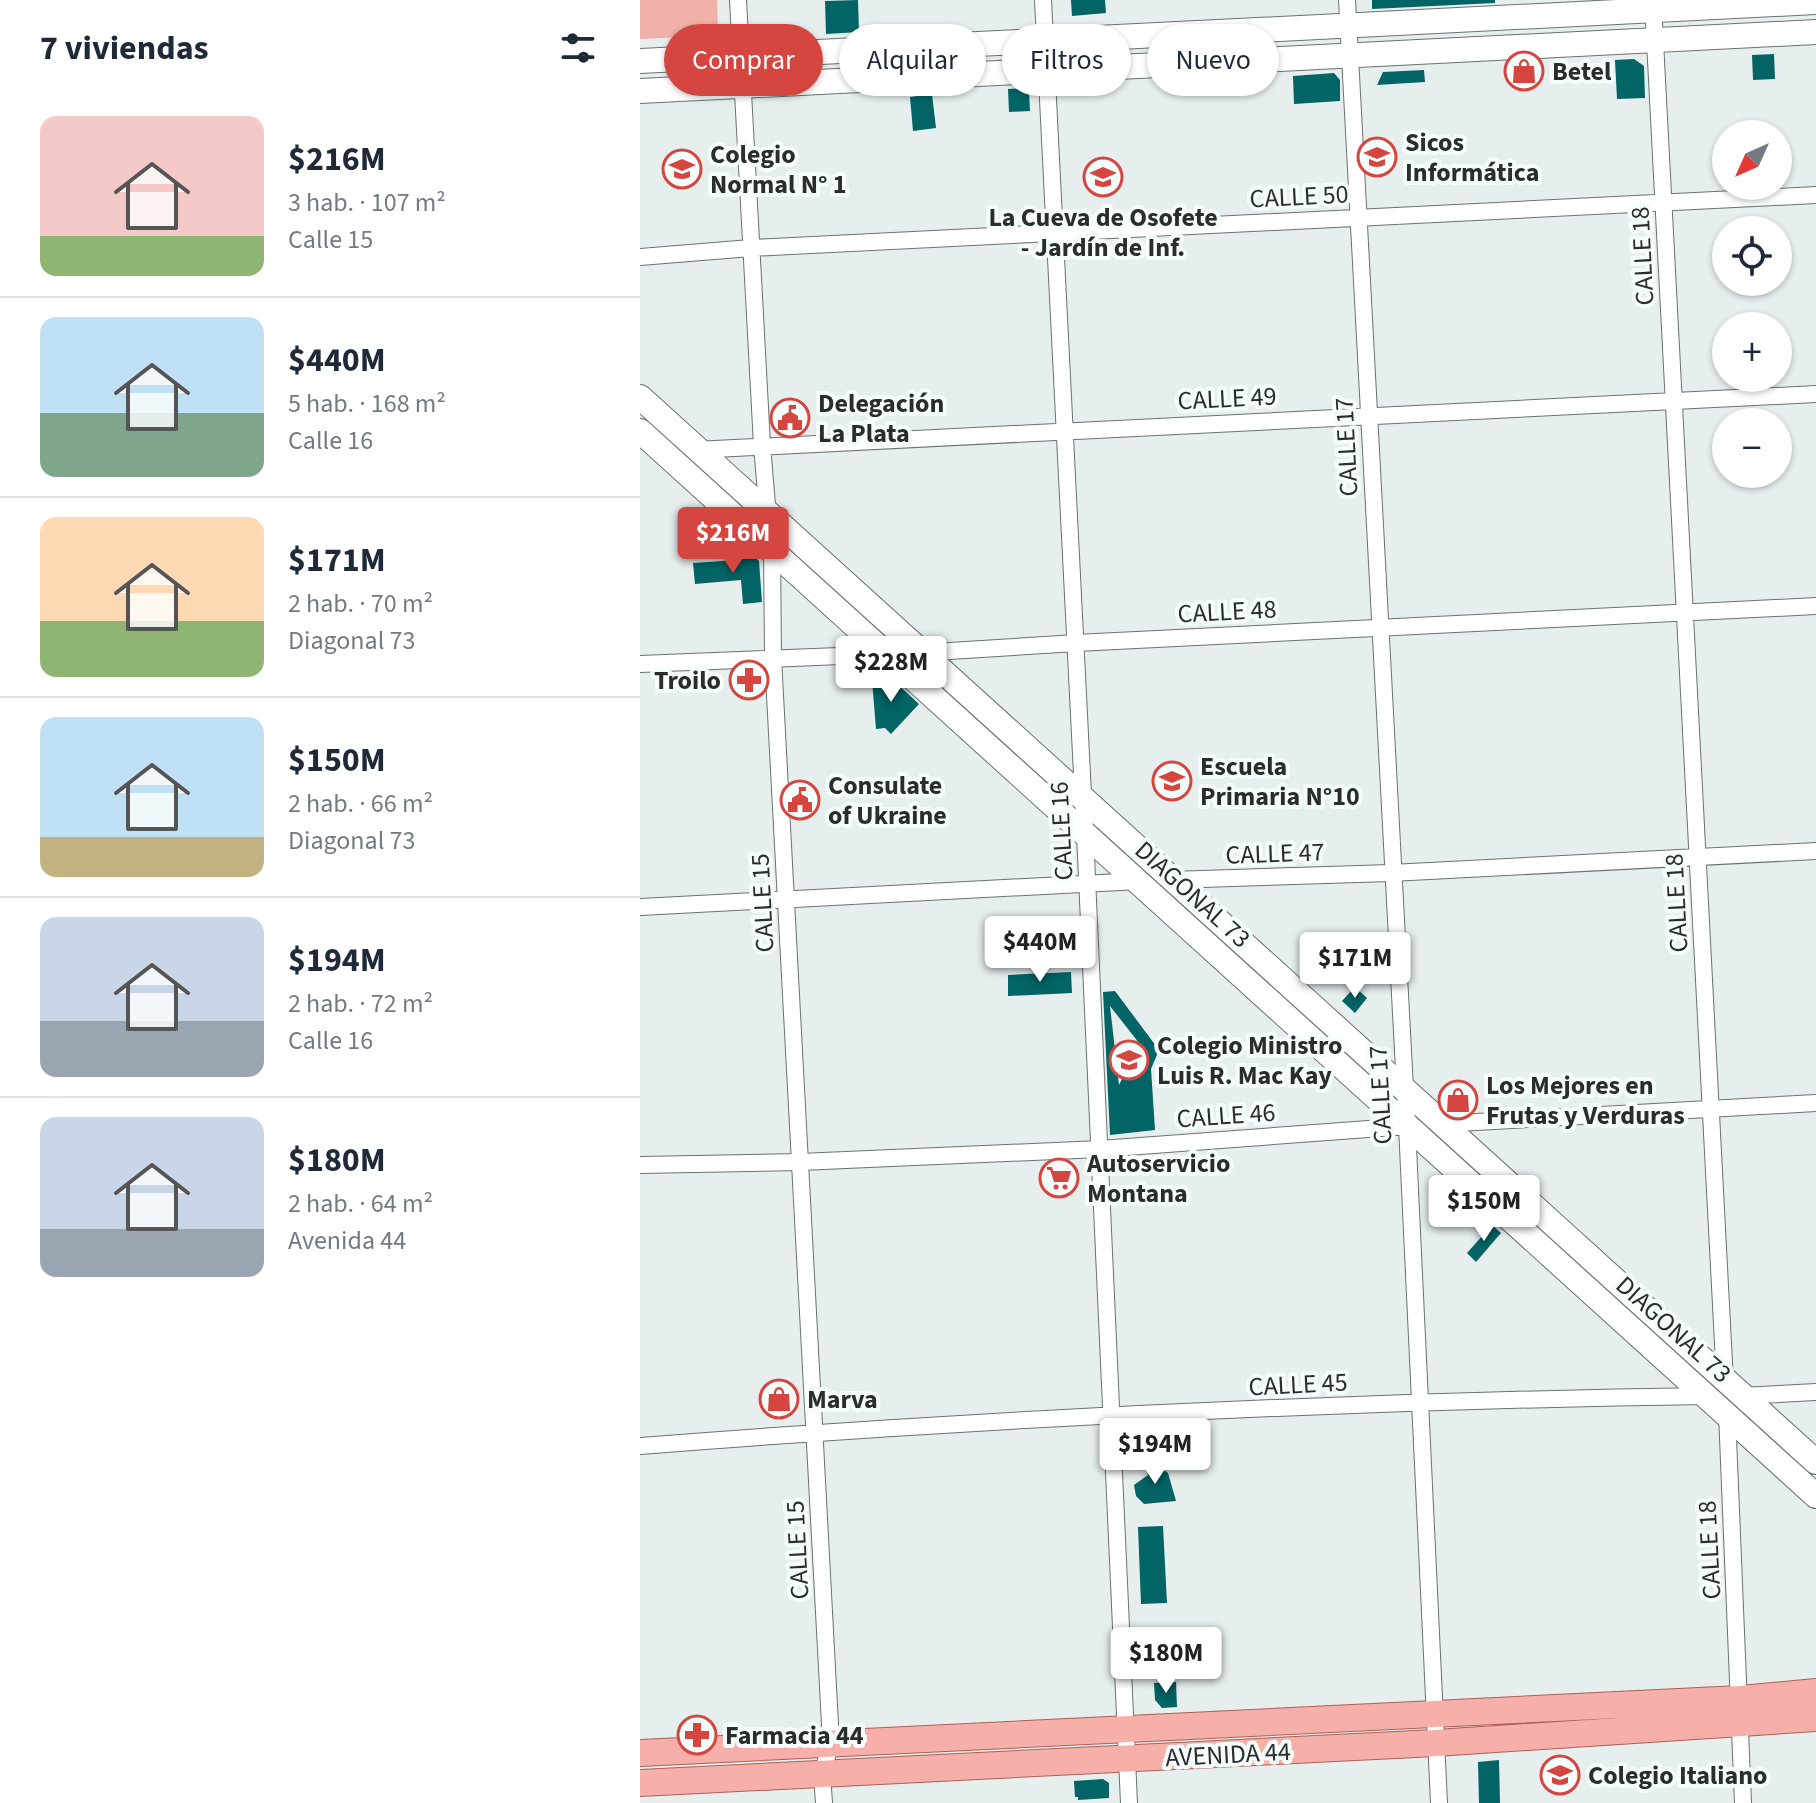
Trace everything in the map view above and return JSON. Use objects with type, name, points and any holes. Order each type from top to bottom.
[{"type":"main road","points":[[1131,36],[1653,5],[1816,2]]},
{"type":"main road","points":[[1131,66],[1816,32]]},
{"type":"main road","points":[[823,51],[1002,42]]},
{"type":"main road","points":[[640,61],[664,60]]},
{"type":"main road","points":[[823,80],[1002,72]]},
{"type":"main road","points":[[640,91],[664,89]]},
{"type":"main road","name":"DIAGONAL 73","points":[[640,397],[1444,1124],[1725,1396],[1816,1496]]},
{"type":"main road","name":"DIAGONAL 73","points":[[640,431],[650,450],[772,550],[1407,1126],[1725,1396],[1816,1462]]},
{"type":"main road","name":"AVENIDA 44","points":[[640,1783],[1436,1743],[1740,1711],[1816,1692]]},
{"type":"main road","name":"AVENIDA 44","points":[[640,1753],[1434,1714],[1740,1711],[1816,1718]]},
{"type":"street","name":"CALLE 15","points":[[738,0],[739,24]]},
{"type":"street","name":"CALLE 16","points":[[1043,0],[1044,24]]},
{"type":"street","name":"CALLE 17","points":[[1347,0],[1391,873],[1407,1126],[1439,1803]]},
{"type":"street","name":"CALLE 18","points":[[1653,5],[1711,1108],[1743,1803]]},
{"type":"street","name":"CALLE 15","points":[[744,96],[762,445],[772,550],[773,658],[831,1743],[822,1774],[824,1803]]},
{"type":"street","name":"CALLE 16","points":[[1048,96],[1088,884],[1129,1803]]},
{"type":"street","name":"CALLE 50","points":[[640,257],[751,248],[1663,200],[1816,195]]},
{"type":"street","name":"CALLE 49","points":[[650,450],[1816,394]]},
{"type":"street","name":"CALLE 48","points":[[640,664],[887,655],[1816,606]]},
{"type":"street","name":"CALLE 47","points":[[640,907],[1816,851]]},
{"type":"street","name":"CALLE 46","points":[[640,1165],[800,1162],[1100,1149],[1407,1126],[1816,1103]]},
{"type":"street","name":"CALLE 45","points":[[640,1446],[815,1432],[1111,1417],[1418,1403],[1816,1392]]},
{"type":"shaded area","points":[[640,0],[717,0],[718,24],[664,24],[664,38],[640,39]]},
{"type":"building","points":[[858,0],[859,24],[839,24],[839,33],[826,34],[825,1]]},
{"type":"building","points":[[1071,0],[1105,0],[1106,13],[1072,16]]},
{"type":"building","points":[[1372,0],[1495,0],[1495,3],[1372,9]]},
{"type":"building","points":[[1774,54],[1775,79],[1753,80],[1752,55]]},
{"type":"building","points":[[1634,59],[1644,66],[1645,98],[1617,99],[1615,60]]},
{"type":"building","points":[[1424,70],[1425,82],[1377,85],[1383,72]]},
{"type":"building","points":[[1334,73],[1340,80],[1340,101],[1294,104],[1293,76]]},
{"type":"building","points":[[932,96],[936,128],[913,131],[910,97]]},
{"type":"building","points":[[1008,96],[1029,96],[1030,111],[1009,112]]},
{"type":"building","points":[[747,550],[759,561],[762,602],[743,604],[741,580],[695,584],[693,563],[738,560]]},
{"type":"building","points":[[891,678],[919,704],[891,734],[885,728],[876,729],[872,680]]},
{"type":"building","points":[[1071,972],[1072,993],[1008,996],[1008,975]]},
{"type":"building","points":[[1355,987],[1367,998],[1355,1013],[1342,1001]]},
{"type":"building","points":[[1115,991],[1159,1050],[1151,1069],[1155,1130],[1110,1135],[1103,992]],"holes":[[[1110,1006],[1139,1043],[1119,1085]]]},
{"type":"building","name":"Los Mejores en Frutas y Verduras","points":[[1453,1081],[1464,1091],[1465,1112],[1442,1093]]},
{"type":"building","points":[[1492,1225],[1501,1233],[1476,1262],[1467,1253]]},
{"type":"building","points":[[1153,1463],[1168,1473],[1176,1501],[1144,1504],[1136,1496],[1134,1485],[1148,1475],[1144,1465]]},
{"type":"building","points":[[1163,1526],[1167,1603],[1141,1604],[1138,1527]]},
{"type":"building","points":[[1176,1682],[1177,1707],[1162,1708],[1155,1700],[1154,1683]]},
{"type":"building","points":[[1499,1760],[1500,1803],[1479,1803],[1478,1762]]},
{"type":"building","points":[[1103,1779],[1109,1783],[1109,1798],[1078,1800],[1075,1797],[1074,1781]]},
{"type":"place","name":"Betel","points":[[1524,71]]},
{"type":"place","name":"Sicos Informática","points":[[1377,157]]},
{"type":"place","name":"Colegio Normal N° 1","points":[[682,169]]},
{"type":"place","name":"La Cueva de Osofete - Jardín de Inf.","points":[[1103,177]]},
{"type":"place","name":"Delegación La Plata","points":[[790,418]]},
{"type":"place","name":"Troilo","points":[[749,680]]},
{"type":"place","name":"Escuela Primaria N°10","points":[[1172,781]]},
{"type":"place","name":"Consulate of Ukraine","points":[[800,800]]},
{"type":"place","name":"Colegio Ministro Luis R. Mac Kay","points":[[1129,1060]]},
{"type":"place","name":"Los Mejores en Frutas y Verduras","points":[[1458,1100]]},
{"type":"place","name":"Autoservicio Montana","points":[[1059,1178]]},
{"type":"place","name":"Marva","points":[[779,1399]]},
{"type":"place","name":"Farmacia 44","points":[[697,1735]]},
{"type":"place","name":"Colegio Italiano","points":[[1560,1775]]}]
